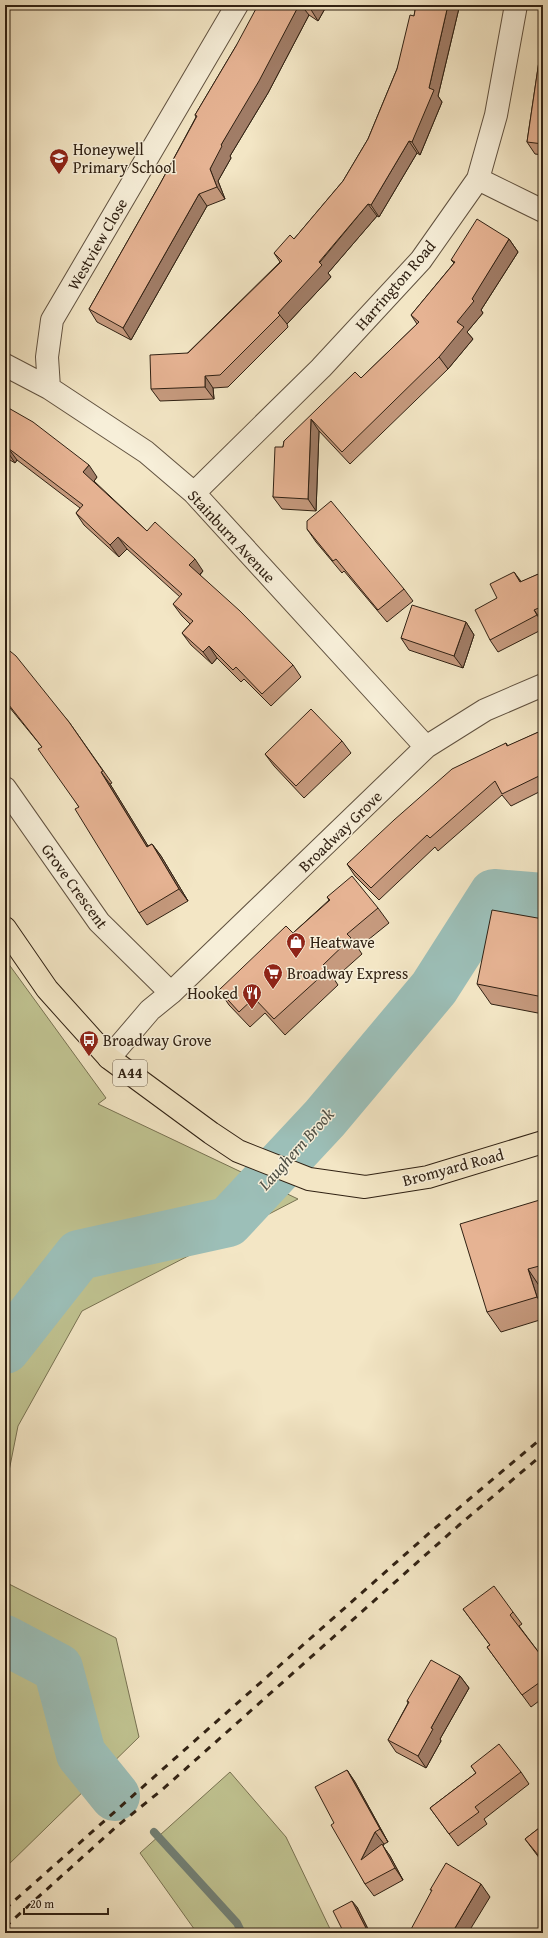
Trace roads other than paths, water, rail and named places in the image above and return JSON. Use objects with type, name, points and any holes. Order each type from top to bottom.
[{"type":"main road","name":"Bromyard Road","points":[[5,928],[47,989],[109,1058],[238,1151],[309,1179],[365,1187],[428,1177],[543,1142]]},
{"type":"street","name":"Westview Close","points":[[48,388],[47,357],[52,320],[237,5]]},
{"type":"street","name":"Harrington Road","points":[[194,493],[320,368],[421,260],[478,178],[496,115],[516,5]]},
{"type":"street","points":[[478,178],[543,211]]},
{"type":"street","name":"Stainburn Avenue","points":[[5,365],[48,388],[146,452],[194,493],[426,747]]},
{"type":"street","name":"Broadway Grove","points":[[109,1058],[150,1010],[171,993],[426,747],[485,710],[543,685]]},
{"type":"street","name":"Grove Crescent","points":[[5,788],[99,922],[171,993]]},
{"type":"waterway","name":"Laughern Brook","points":[[5,1349],[79,1255],[228,1222],[325,1118],[434,988],[494,894],[543,898]]},
{"type":"waterway","name":"Laughern Brook","points":[[5,1640],[58,1668],[81,1754],[115,1796]]},
{"type":"waterway","name":"Laughern Brook","points":[[154,1832],[237,1923],[242,1933]]},
{"type":"railway","points":[[5,1909],[435,1528],[543,1437]]},
{"type":"railway","points":[[5,1927],[116,1827],[163,1789],[458,1526],[543,1454]]},
{"type":"place","name":"Honeywell Primary School","points":[[59,175]]},
{"type":"place","name":"Heatwave","points":[[296,959]]},
{"type":"place","name":"Broadway Express","points":[[273,990]]},
{"type":"place","name":"Hooked","points":[[252,1010]]},
{"type":"place","name":"Broadway Grove","points":[[89,1057]]}]
